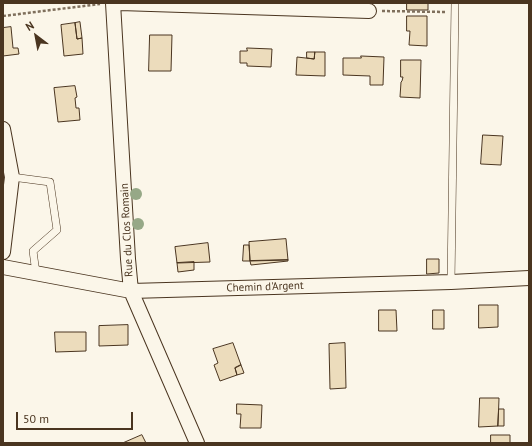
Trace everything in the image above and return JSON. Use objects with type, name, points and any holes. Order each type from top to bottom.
[{"type":"street","name":"Rue du Clos Romain","points":[[109,3],[131,291],[197,443]]},
{"type":"street","points":[[120,3],[369,10]]},
{"type":"street","points":[[3,129],[12,177],[3,252]]},
{"type":"street","name":"Chemin d'Argent","points":[[3,267],[131,291],[451,282],[529,278]]},
{"type":"lane","points":[[451,282],[455,3]]},
{"type":"lane","points":[[12,177],[50,182],[57,230],[33,251],[36,273]]},
{"type":"path","points":[[3,16],[109,3]]},
{"type":"path","points":[[369,10],[454,12]]},
{"type":"building","points":[[407,3],[428,3],[428,10],[407,10]]},
{"type":"building","points":[[407,16],[427,16],[427,46],[409,45],[410,31],[407,31]]},
{"type":"building","points":[[80,22],[82,38],[77,39],[75,23]]},
{"type":"building","points":[[75,23],[77,39],[82,38],[83,54],[64,56],[61,25]]},
{"type":"building","points":[[11,27],[13,48],[18,48],[19,54],[3,56],[3,28]]},
{"type":"building","points":[[150,35],[172,35],[171,71],[149,71]]},
{"type":"building","points":[[247,48],[272,49],[271,67],[247,66],[247,63],[240,63],[240,51],[247,51]]},
{"type":"building","points":[[307,52],[315,52],[314,59],[307,58]]},
{"type":"building","points":[[315,52],[325,52],[325,76],[296,75],[297,57],[314,59]]},
{"type":"building","points":[[361,56],[384,57],[383,85],[370,85],[370,76],[343,75],[343,58],[361,58]]},
{"type":"building","points":[[401,60],[421,60],[420,98],[400,97],[401,82],[403,77],[401,77]]},
{"type":"building","points":[[75,86],[77,97],[75,98],[76,108],[79,108],[80,120],[58,122],[54,88]]},
{"type":"building","points":[[483,135],[503,136],[501,165],[481,164]]},
{"type":"building","points":[[286,239],[288,260],[250,261],[249,242]]},
{"type":"building","points":[[208,243],[210,262],[177,263],[175,247]]},
{"type":"building","points":[[244,245],[249,245],[250,261],[243,261]]},
{"type":"building","points":[[427,259],[439,259],[439,273],[427,274]]},
{"type":"building","points":[[288,260],[251,265],[250,261]]},
{"type":"building","points":[[194,262],[194,270],[178,272],[177,263]]},
{"type":"building","points":[[479,305],[498,305],[498,327],[479,328]]},
{"type":"building","points":[[379,310],[396,310],[397,331],[379,331]]},
{"type":"building","points":[[433,310],[444,310],[444,329],[433,329]]},
{"type":"building","points":[[128,325],[128,345],[99,346],[99,326]]},
{"type":"building","points":[[55,332],[86,332],[86,351],[56,352]]},
{"type":"building","points":[[233,343],[241,365],[235,368],[237,375],[220,381],[214,365],[218,363],[213,349]]},
{"type":"building","points":[[345,343],[346,388],[330,389],[329,344]]},
{"type":"building","points":[[241,365],[244,373],[237,375],[235,368]]},
{"type":"building","points":[[480,398],[499,398],[498,426],[479,427]]},
{"type":"building","points":[[237,404],[262,405],[261,428],[240,428],[241,414],[237,414]]},
{"type":"building","points":[[499,409],[504,409],[504,426],[498,426]]},
{"type":"building","points":[[142,435],[146,443],[123,443]]},
{"type":"building","points":[[491,435],[510,435],[510,443],[491,443]]}]
